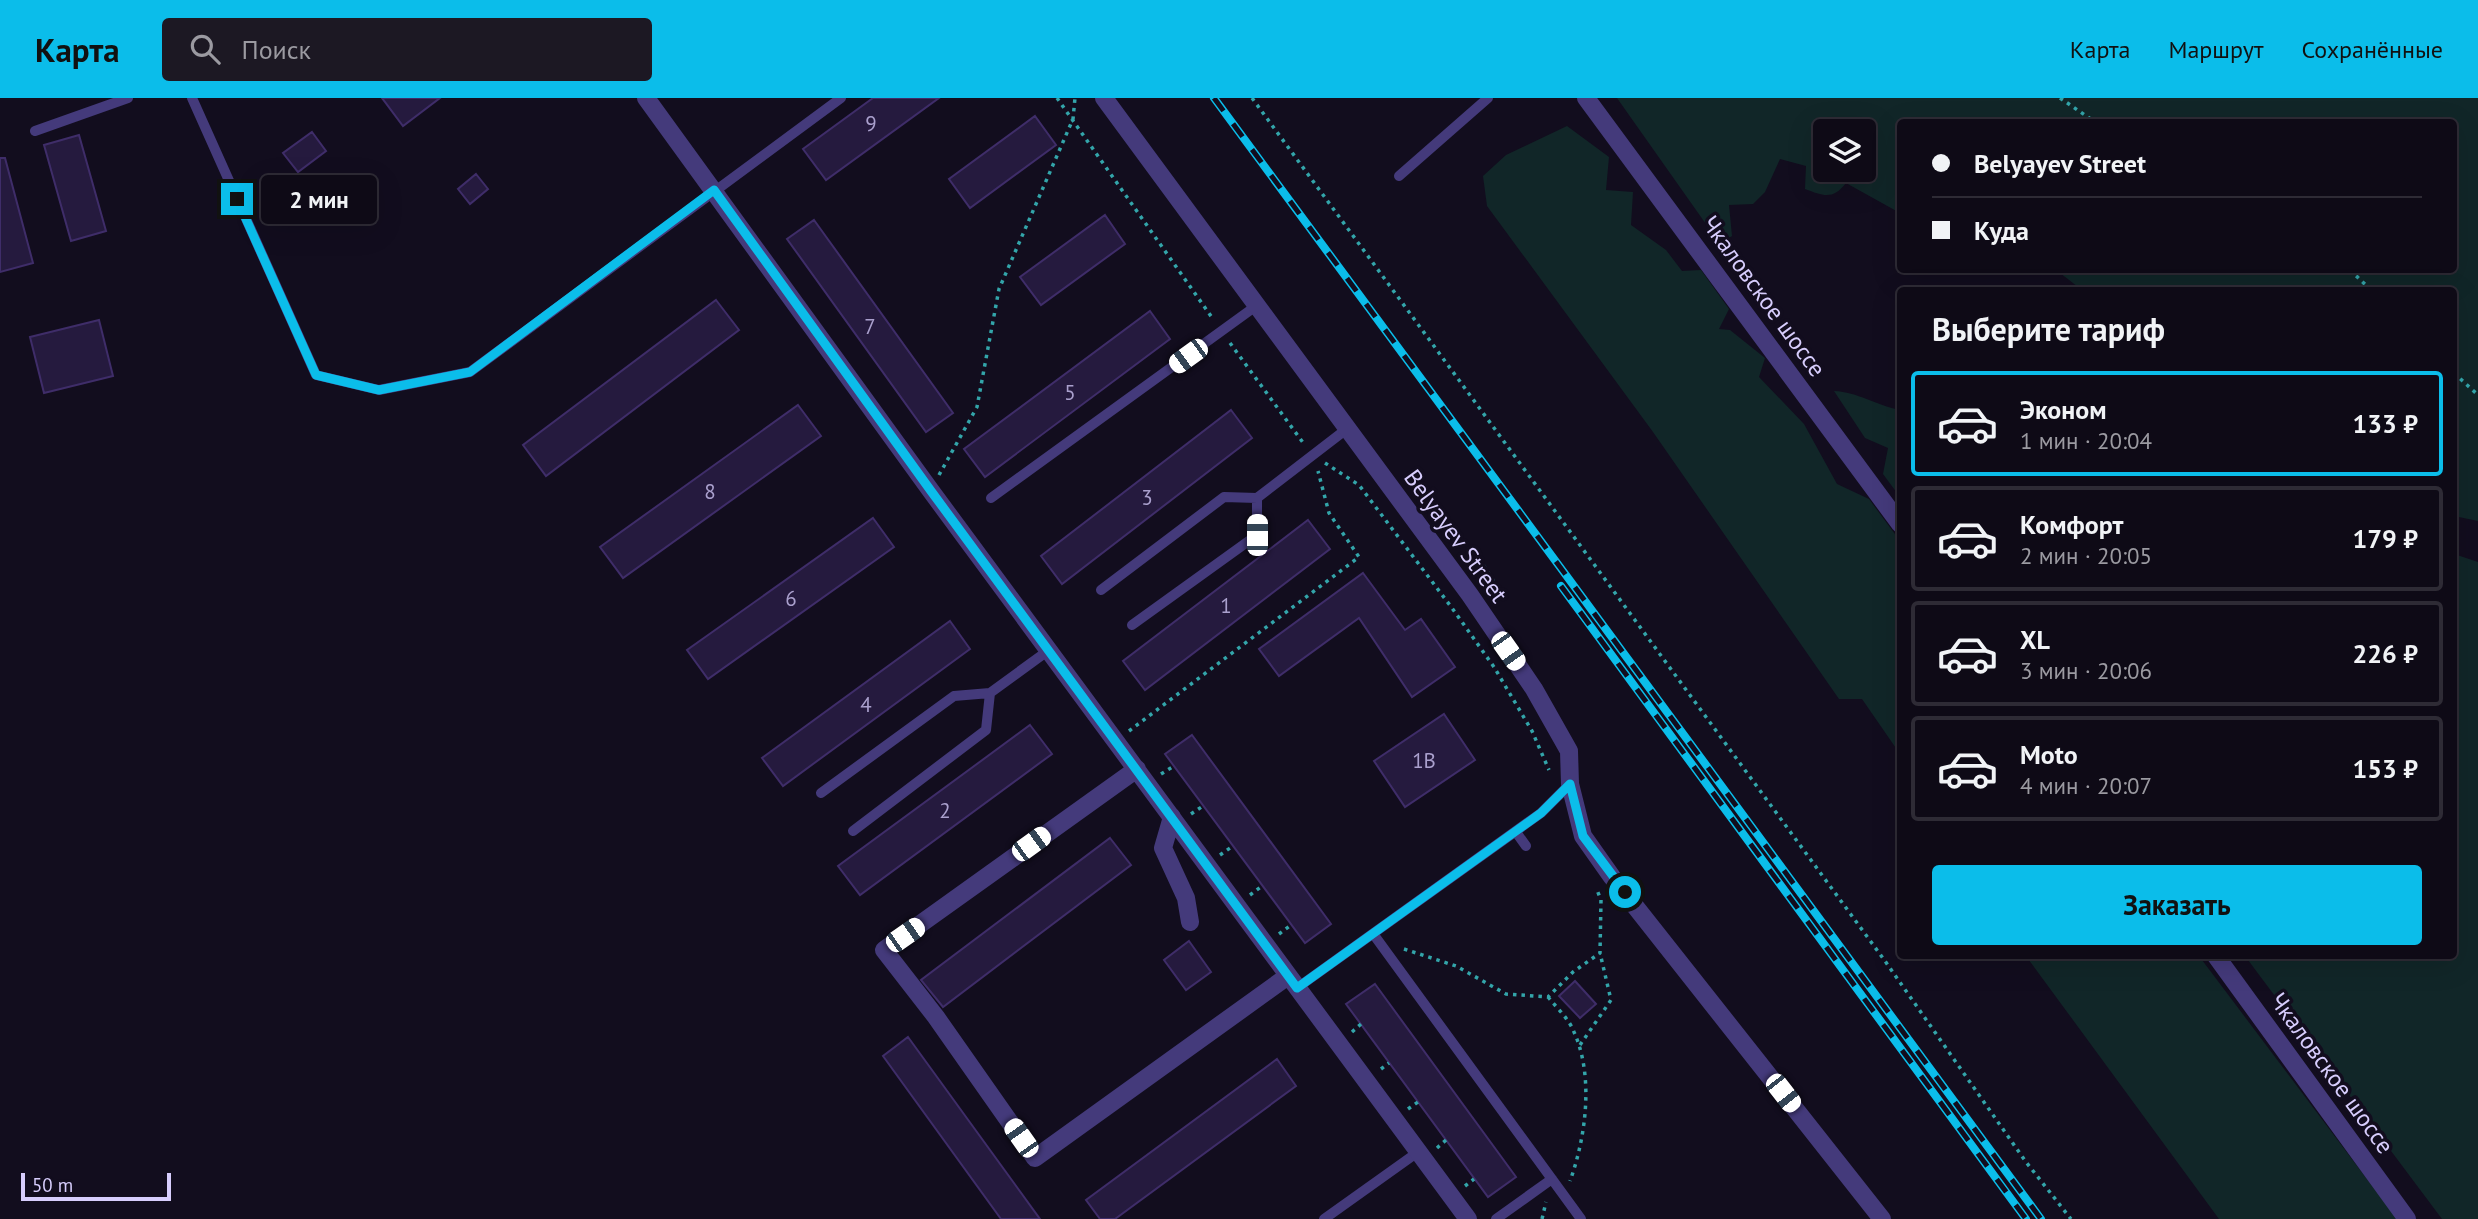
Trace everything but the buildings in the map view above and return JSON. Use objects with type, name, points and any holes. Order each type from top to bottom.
[{"type":"street","points":[[646,98],[931,491],[1468,1219]]},
{"type":"street","name":"Belyayev Street","points":[[1104,98],[1348,428],[1534,689],[1569,751],[1570,784],[1583,836],[1612,877],[1882,1219]]},
{"type":"street","name":"Чкаловское шоссе","points":[[1586,98],[1897,520]]},
{"type":"street","points":[[1137,769],[884,950],[936,1017],[1035,1158],[1293,982]]},
{"type":"street","points":[[1172,817],[1163,848],[1186,898],[1190,922]]},
{"type":"street","name":"Чкаловское шоссе","points":[[2218,959],[2407,1219]]},
{"type":"lane","points":[[35,131],[128,98]]},
{"type":"lane","points":[[192,98],[316,375],[379,390],[470,372],[841,98]]},
{"type":"lane","points":[[1399,176],[1488,98]]},
{"type":"lane","points":[[991,498],[1256,306]]},
{"type":"lane","points":[[1101,590],[1224,497],[1257,498],[1348,428]]},
{"type":"lane","points":[[1132,625],[1257,535],[1257,498]]},
{"type":"lane","points":[[821,793],[954,696],[990,692],[1049,650]]},
{"type":"lane","points":[[853,831],[986,730],[990,692]]},
{"type":"lane","points":[[1293,982],[1374,935],[1541,813],[1570,784]]},
{"type":"lane","points":[[1516,832],[1526,846]]},
{"type":"lane","points":[[1374,935],[1581,1219]]},
{"type":"lane","points":[[1324,1219],[1418,1152]]},
{"type":"lane","points":[[1496,1219],[1552,1179]]},
{"type":"path","points":[[1057,98],[1313,456],[1329,513],[1359,557],[1116,741]]},
{"type":"path","points":[[931,491],[977,407],[999,289],[1073,119],[1075,98]]},
{"type":"path","points":[[1252,98],[1885,961],[2026,1162],[2071,1219]]},
{"type":"path","points":[[2060,98],[2091,119]]},
{"type":"path","points":[[2353,273],[2368,287]]},
{"type":"path","points":[[2457,376],[2478,395]]},
{"type":"path","points":[[1313,456],[1359,485],[1451,608]]},
{"type":"path","points":[[1580,1046],[1611,1000],[1600,953]]},
{"type":"path","points":[[1542,1219],[1547,1198],[1571,1181],[1583,1142],[1584,1057],[1573,1028],[1548,997]]},
{"type":"green space","points":[[1617,98],[2478,98],[2478,521],[2457,517],[2457,287],[2078,287],[2060,273],[2457,273],[2457,119],[1897,119],[1897,211],[1846,183],[1837,192],[1828,195],[1805,189],[1806,166],[1780,159],[1765,192],[1753,204],[1729,205],[1732,236],[1720,244]]},
{"type":"green space","points":[[1567,126],[1609,157],[1606,190],[1633,192],[1631,225],[1666,250],[1682,271],[1701,270],[1729,309],[1719,329],[1730,330],[1765,358],[1759,377],[1804,424],[1837,484],[1869,499],[1897,537],[1897,750],[1862,699],[1839,699],[1653,432],[1487,206],[1483,176],[1506,155]]},
{"type":"green space","points":[[1834,391],[1897,409],[1897,493],[1883,474],[1888,448],[1865,438]]},
{"type":"green space","points":[[2457,555],[2478,562],[2478,1219],[2442,1219],[2247,959],[2457,959]]},
{"type":"green space","points":[[2028,959],[2201,959],[2397,1219],[2219,1219]]},
{"type":"railway","points":[[1214,98],[2041,1219]]},
{"type":"railway","points":[[1561,586],[2026,1219]]},
{"type":"route","points":[[237,199],[316,375],[379,390],[470,372],[714,190],[931,491],[1297,988],[1541,813],[1570,784],[1583,836],[1625,892]]}]
